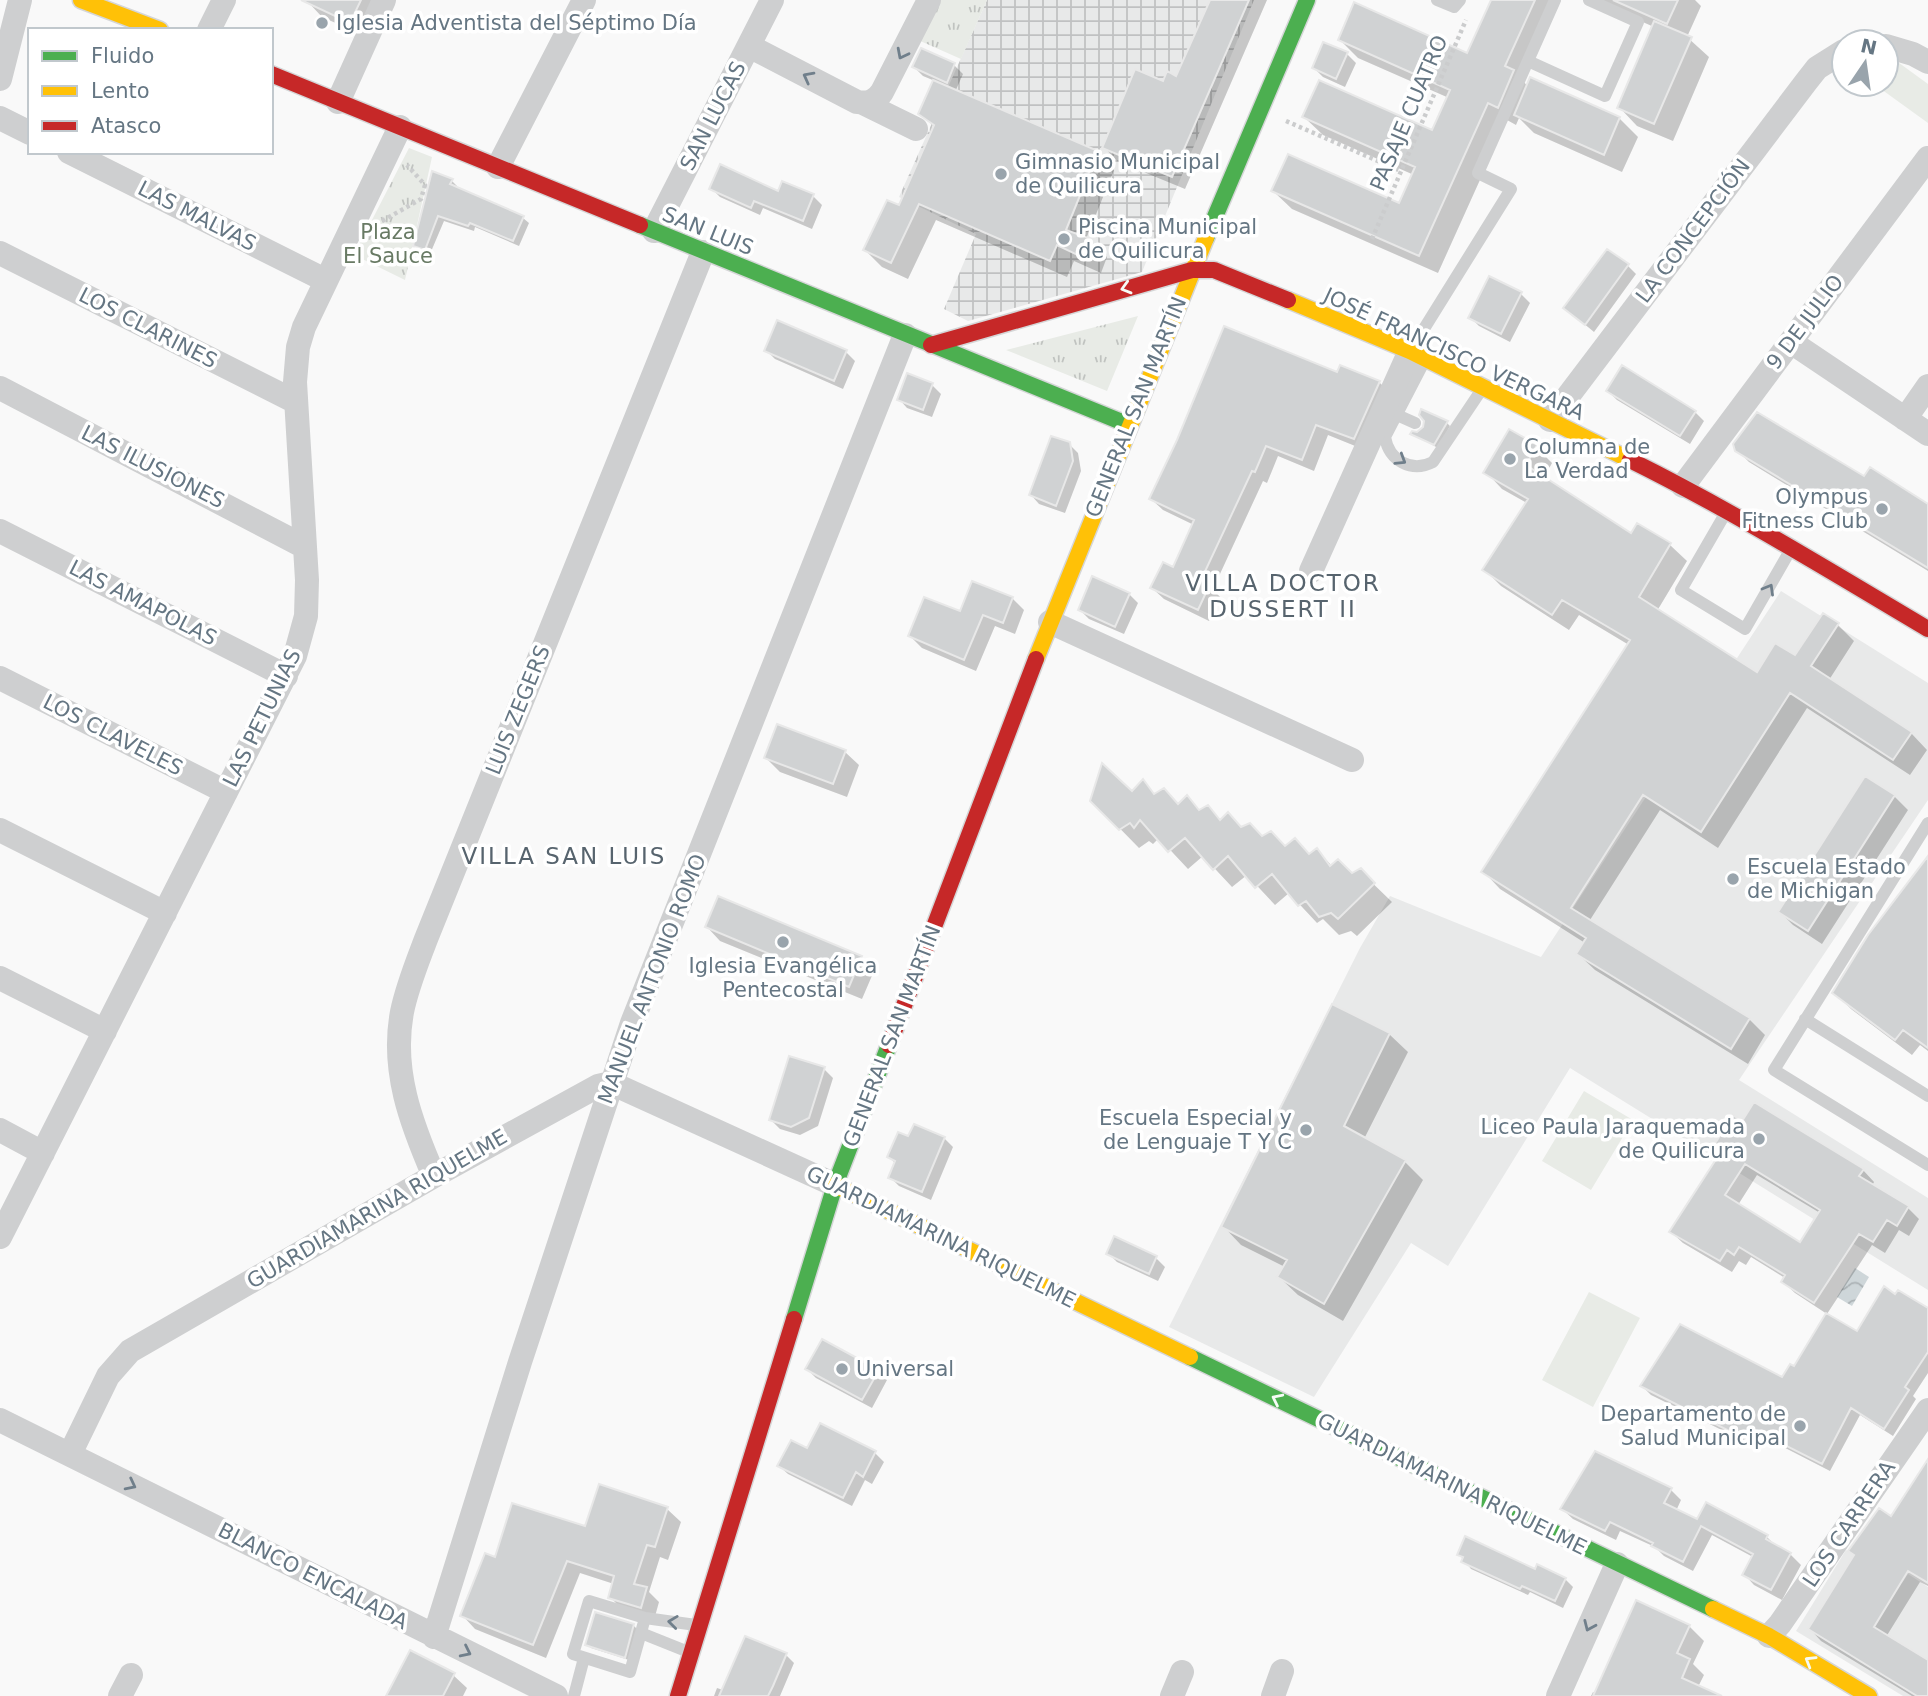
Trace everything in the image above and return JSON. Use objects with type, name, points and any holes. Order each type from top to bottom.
[{"type":"main road","points":[[81,0],[155,28]]},
{"type":"main road","name":"GENERAL SAN MARTÍN","points":[[678,1696],[835,1185],[1050,622],[1192,270],[1307,0]]},
{"type":"main road","name":"SAN LUIS","points":[[273,75],[1129,425]]},
{"type":"main road","name":"JOSÉ FRANCISCO VERGARA","points":[[931,345],[1192,270],[1214,270],[1234,276],[1417,355],[1683,486],[1928,629]]},
{"type":"main road","name":"GUARDIAMARINA RIQUELME","points":[[835,1185],[1769,1636],[1869,1696]]},
{"type":"street","points":[[0,79],[20,0]]},
{"type":"street","points":[[209,28],[224,0]]},
{"type":"street","points":[[338,102],[384,0]]},
{"type":"street","points":[[498,167],[584,0]]},
{"type":"street","name":"SAN LUCAS","points":[[654,231],[772,0]]},
{"type":"street","points":[[866,103],[879,97],[929,0]]},
{"type":"street","points":[[749,46],[852,100],[866,103],[916,129]]},
{"type":"street","points":[[1900,50],[1928,62]]},
{"type":"street","name":"LA CONCEPCIÓN","points":[[1550,421],[1806,82],[1817,68],[1830,60]]},
{"type":"street","points":[[0,118],[28,131]]},
{"type":"street","name":"LAS PETUNIAS","points":[[0,1237],[295,656],[306,616],[307,580],[296,402],[298,347],[325,280],[400,127]]},
{"type":"street","name":"LAS MALVAS","points":[[73,154],[325,280]]},
{"type":"street","name":"9 DE JULIO","points":[[1683,486],[1928,158]]},
{"type":"street","name":"LUIS ZEGERS","points":[[434,1176],[411,1118],[399,1070],[399,1031],[408,989],[703,252]]},
{"type":"street","name":"LOS CLARINES","points":[[0,253],[296,402]]},
{"type":"street","name":"MANUEL ANTONIO ROMO","points":[[434,1637],[632,1023],[905,335]]},
{"type":"street","points":[[1791,342],[1928,434]]},
{"type":"street","points":[[1311,571],[1417,355]]},
{"type":"street","points":[[1905,419],[1928,386]]},
{"type":"street","name":"LAS ILUSIONES","points":[[0,388],[305,547]]},
{"type":"street","name":"LAS AMAPOLAS","points":[[0,531],[286,676]]},
{"type":"street","points":[[1050,622],[1352,760]]},
{"type":"street","name":"LOS CLAVELES","points":[[0,678],[226,792]]},
{"type":"street","points":[[0,830],[165,913]]},
{"type":"street","points":[[0,978],[105,1031]]},
{"type":"street","name":"GUARDIAMARINA RIQUELME","points":[[70,1454],[108,1376],[130,1351],[582,1093],[611,1083],[835,1185]]},
{"type":"street","points":[[0,1130],[43,1153]]},
{"type":"street","name":"LOS CARRERA","points":[[1769,1636],[1928,1410]]},
{"type":"street","name":"BLANCO ENCALADA","points":[[0,1420],[556,1696]]},
{"type":"street","points":[[1558,1696],[1617,1564]]},
{"type":"street","points":[[1172,1696],[1182,1671]]},
{"type":"street","points":[[1273,1696],[1282,1671]]},
{"type":"lane","points":[[1437,0],[1454,7],[1460,0]]},
{"type":"lane","points":[[1483,388],[1445,437],[1433,462],[1424,467],[1408,466],[1398,461],[1386,446],[1385,437],[1397,415],[1417,355],[1511,189],[1478,173],[1555,0]]},
{"type":"lane","points":[[1528,61],[1605,96],[1638,22],[1589,0]]},
{"type":"lane","points":[[1397,415],[1415,423]]},
{"type":"lane","points":[[1727,511],[1681,590],[1745,629],[1792,548]]},
{"type":"lane","points":[[1928,822],[1774,1070],[1928,1165]]},
{"type":"lane","points":[[1805,1019],[1928,1096]]},
{"type":"lane","points":[[645,1618],[630,1672],[573,1654],[589,1601],[645,1618],[700,1625]]},
{"type":"lane","points":[[641,1633],[691,1653]]},
{"type":"lane","points":[[573,1696],[584,1658]]},
{"type":"path","name":"PASAJE CUATRO","points":[[1372,239],[1469,12]]},
{"type":"path","points":[[1260,110],[1401,172]]},
{"type":"path","points":[[372,227],[421,199],[425,185],[400,158],[388,152]]},
{"type":"shaded area","points":[[987,0],[1254,0],[1142,272],[968,321],[944,309],[976,234],[899,197]]},
{"type":"shaded area","points":[[1781,591],[1928,683],[1928,800],[1739,1080],[1928,1198],[1928,1290],[1570,1068],[1448,1266],[1411,1243],[1314,1397],[1169,1327],[1360,948],[1390,896],[1541,957]]},
{"type":"shaded area","points":[[1846,1550],[1902,1583],[1908,1574],[1928,1587],[1928,1696],[1903,1696],[1796,1631]]},
{"type":"green space","points":[[937,0],[987,0],[961,59],[918,40]]},
{"type":"green space","points":[[1900,64],[1928,84],[1928,123],[1893,98],[1900,98]]},
{"type":"green space","name":"Plaza El Sauce","points":[[409,148],[432,157],[405,280],[354,255]]},
{"type":"green space","points":[[1138,316],[1107,391],[1006,350]]},
{"type":"green space","points":[[1584,1091],[1633,1120],[1591,1190],[1542,1161]]},
{"type":"green space","points":[[1589,1292],[1640,1318],[1593,1407],[1542,1380]]},
{"type":"water","points":[[1855,1268],[1869,1277],[1852,1306],[1837,1297]]},
{"type":"building","points":[[301,0],[361,0],[350,23]]},
{"type":"building","points":[[1210,0],[1249,0],[1172,177],[1102,148],[1135,69],[1163,81],[1167,71],[1176,76]]},
{"type":"building","points":[[1491,0],[1535,0],[1505,66],[1514,70],[1498,108],[1488,103],[1419,256],[1271,191],[1288,154],[1399,203],[1415,167],[1302,117],[1319,80],[1432,130],[1450,90],[1338,40],[1354,2],[1467,53]]},
{"type":"building","points":[[1613,0],[1678,0],[1667,24]]},
{"type":"building","points":[[1654,21],[1692,37],[1654,124],[1617,108]]},
{"type":"building","points":[[1323,42],[1348,52],[1336,79],[1312,68]]},
{"type":"building","points":[[921,48],[955,63],[947,83],[912,67]]},
{"type":"building","points":[[1530,77],[1620,117],[1604,155],[1514,115]]},
{"type":"building","name":"Gimnasio Municipal de Quilicura","points":[[933,80],[1098,151],[1066,230],[1091,239],[1084,258],[1057,245],[1050,261],[919,204],[891,263],[863,250],[887,200],[899,205],[934,125],[918,114]]},
{"type":"building","points":[[720,164],[778,191],[782,181],[814,194],[803,221],[754,201],[751,208],[709,189]]},
{"type":"building","points":[[432,171],[453,179],[450,184],[524,216],[513,241],[470,223],[468,226],[438,216],[425,250],[413,246]]},
{"type":"building","points":[[1607,249],[1629,264],[1585,325],[1563,308]]},
{"type":"building","points":[[1489,276],[1522,292],[1501,334],[1468,318]]},
{"type":"building","points":[[777,320],[847,350],[834,381],[764,351]]},
{"type":"building","points":[[1224,326],[1337,372],[1340,365],[1380,381],[1354,439],[1316,425],[1302,460],[1266,446],[1201,580],[1210,584],[1198,610],[1150,588],[1163,562],[1173,567],[1194,520],[1149,499],[1177,440]]},
{"type":"building","points":[[1622,365],[1696,411],[1680,436],[1606,391]]},
{"type":"building","points":[[907,373],[933,383],[923,410],[897,400]]},
{"type":"building","points":[[1421,409],[1448,421],[1434,445],[1410,434],[1423,427],[1424,421],[1419,415]]},
{"type":"building","points":[[1757,412],[1864,476],[1870,467],[1928,504],[1928,568],[1735,451],[1733,444]]},
{"type":"building","points":[[1509,429],[1537,445],[1526,465],[1631,533],[1637,523],[1671,543],[1639,597],[1757,672],[1775,643],[1795,655],[1823,613],[1839,623],[1811,666],[1912,732],[1893,760],[1790,693],[1701,832],[1643,795],[1571,908],[1750,1018],[1731,1049],[1576,954],[1586,938],[1481,872],[1630,640],[1562,600],[1552,615],[1482,570],[1528,499],[1483,473]]},
{"type":"building","points":[[1051,436],[1070,442],[1073,461],[1056,506],[1029,495]]},
{"type":"building","points":[[1092,576],[1130,593],[1115,627],[1078,610]]},
{"type":"building","points":[[972,581],[1013,597],[1003,623],[983,615],[964,660],[908,636],[924,597],[960,611]]},
{"type":"building","points":[[777,724],[846,750],[833,784],[764,758]]},
{"type":"building","points":[[1102,763],[1132,791],[1143,779],[1154,794],[1164,788],[1178,804],[1187,795],[1199,810],[1208,805],[1220,820],[1228,812],[1241,827],[1250,823],[1262,836],[1271,831],[1285,846],[1295,838],[1309,854],[1317,848],[1330,866],[1338,859],[1352,873],[1361,868],[1375,883],[1338,919],[1331,913],[1319,917],[1306,901],[1298,906],[1272,874],[1255,888],[1228,856],[1213,870],[1185,838],[1168,852],[1140,820],[1134,828],[1130,823],[1119,830],[1090,801]]},
{"type":"building","points":[[1865,776],[1895,795],[1808,931],[1778,912]]},
{"type":"building","points":[[1928,856],[1928,1048],[1903,1030],[1895,1040],[1832,993],[1868,935]]},
{"type":"building","name":"Iglesia Evangélica Pentecostal","points":[[718,896],[862,956],[849,987],[705,927]]},
{"type":"building","points":[[1332,1004],[1390,1033],[1344,1126],[1406,1160],[1324,1304],[1277,1277],[1287,1260],[1221,1227]]},
{"type":"building","points":[[789,1056],[825,1067],[809,1118],[791,1127],[769,1120]]},
{"type":"building","points":[[1754,1102],[1864,1169],[1859,1176],[1909,1206],[1897,1226],[1887,1220],[1873,1242],[1859,1234],[1814,1303],[1781,1282],[1785,1275],[1739,1247],[1734,1255],[1727,1250],[1720,1261],[1669,1232],[1722,1150],[1714,1145],[1733,1115],[1742,1121]],"holes":[[[1745,1164],[1820,1210],[1800,1242],[1725,1195]]]},
{"type":"building","points":[[914,1124],[945,1137],[922,1192],[888,1178],[895,1161],[887,1157],[898,1132],[908,1136]]},
{"type":"building","points":[[1114,1236],[1157,1256],[1149,1274],[1106,1254]]},
{"type":"building","points":[[1884,1286],[1895,1294],[1898,1290],[1928,1308],[1928,1352],[1905,1387],[1909,1390],[1884,1429],[1851,1408],[1822,1464],[1755,1430],[1749,1441],[1640,1386],[1680,1324],[1782,1377],[1790,1364],[1794,1366],[1826,1313],[1857,1331]]},
{"type":"building","name":"Universal","points":[[822,1339],[879,1370],[862,1400],[805,1369]]},
{"type":"building","points":[[820,1423],[876,1451],[863,1477],[856,1472],[843,1498],[777,1466],[791,1440],[807,1448]]},
{"type":"building","points":[[1595,1451],[1672,1488],[1664,1503],[1697,1519],[1706,1502],[1768,1535],[1766,1539],[1791,1553],[1771,1590],[1742,1575],[1753,1554],[1701,1526],[1683,1562],[1651,1546],[1653,1543],[1610,1522],[1605,1531],[1560,1509]]},
{"type":"building","points":[[1928,1459],[1928,1583],[1908,1571],[1874,1627],[1928,1660],[1928,1696],[1917,1696],[1808,1629],[1854,1555],[1848,1551],[1879,1508],[1891,1516]]},
{"type":"building","points":[[599,1484],[668,1507],[655,1547],[647,1545],[634,1584],[647,1587],[641,1608],[608,1598],[614,1576],[567,1561],[533,1645],[460,1616],[485,1553],[495,1557],[512,1503],[585,1526]]},
{"type":"building","points":[[1465,1536],[1535,1569],[1537,1564],[1566,1578],[1555,1601],[1522,1586],[1520,1589],[1461,1562],[1463,1557],[1457,1555]]},
{"type":"building","points":[[1636,1600],[1690,1625],[1677,1653],[1690,1659],[1682,1678],[1722,1696],[1593,1696]]},
{"type":"building","points":[[595,1612],[634,1624],[625,1658],[585,1645]]},
{"type":"building","points":[[745,1636],[787,1653],[773,1686],[768,1696],[719,1696]]},
{"type":"building","points":[[410,1650],[455,1673],[443,1696],[386,1696]]},
{"type":"traffic: fast","points":[[1206,238],[1307,0]]},
{"type":"traffic: fast","points":[[640,225],[1129,425]]},
{"type":"traffic: fast","points":[[794,1319],[835,1185],[889,1045]]},
{"type":"traffic: fast","points":[[1190,1357],[1713,1609]]},
{"type":"traffic: slow","points":[[81,0],[155,28]]},
{"type":"traffic: slow","points":[[1036,659],[1206,238]]},
{"type":"traffic: slow","points":[[1288,300],[1410,351],[1630,460]]},
{"type":"traffic: slow","points":[[835,1185],[1190,1357]]},
{"type":"traffic: slow","points":[[1713,1609],[1769,1636],[1869,1696]]},
{"type":"traffic: jam","points":[[273,75],[640,225]]},
{"type":"traffic: jam","points":[[931,345],[1192,270],[1214,270],[1288,300]]},
{"type":"traffic: jam","points":[[1630,460],[1744,521],[1928,629]]},
{"type":"traffic: jam","points":[[889,1045],[1036,659]]},
{"type":"traffic: jam","points":[[678,1696],[794,1319]]},
{"type":"place","name":"Iglesia Adventista del Séptimo Día","points":[[322,23]]},
{"type":"place","name":"Gimnasio Municipal de Quilicura","points":[[1001,174]]},
{"type":"place","name":"Piscina Municipal de Quilicura","points":[[1064,239]]},
{"type":"place","name":"Columna de La Verdad","points":[[1510,459]]},
{"type":"place","name":"Olympus Fitness Club","points":[[1882,509]]},
{"type":"place","name":"Escuela Estado de Michigan","points":[[1733,879]]},
{"type":"place","name":"Iglesia Evangélica Pentecostal","points":[[783,942]]},
{"type":"place","name":"Escuela Especial y de Lenguaje T Y C","points":[[1306,1130]]},
{"type":"place","name":"Liceo Paula Jaraquemada de Quilicura","points":[[1759,1139]]},
{"type":"place","name":"Universal","points":[[842,1369]]},
{"type":"place","name":"Departamento de Salud Municipal","points":[[1800,1426]]},
{"type":"district","name":"VILLA DOCTOR DUSSERT II","points":[[1283,596]]},
{"type":"district","name":"VILLA SAN LUIS","points":[[564,856]]}]
